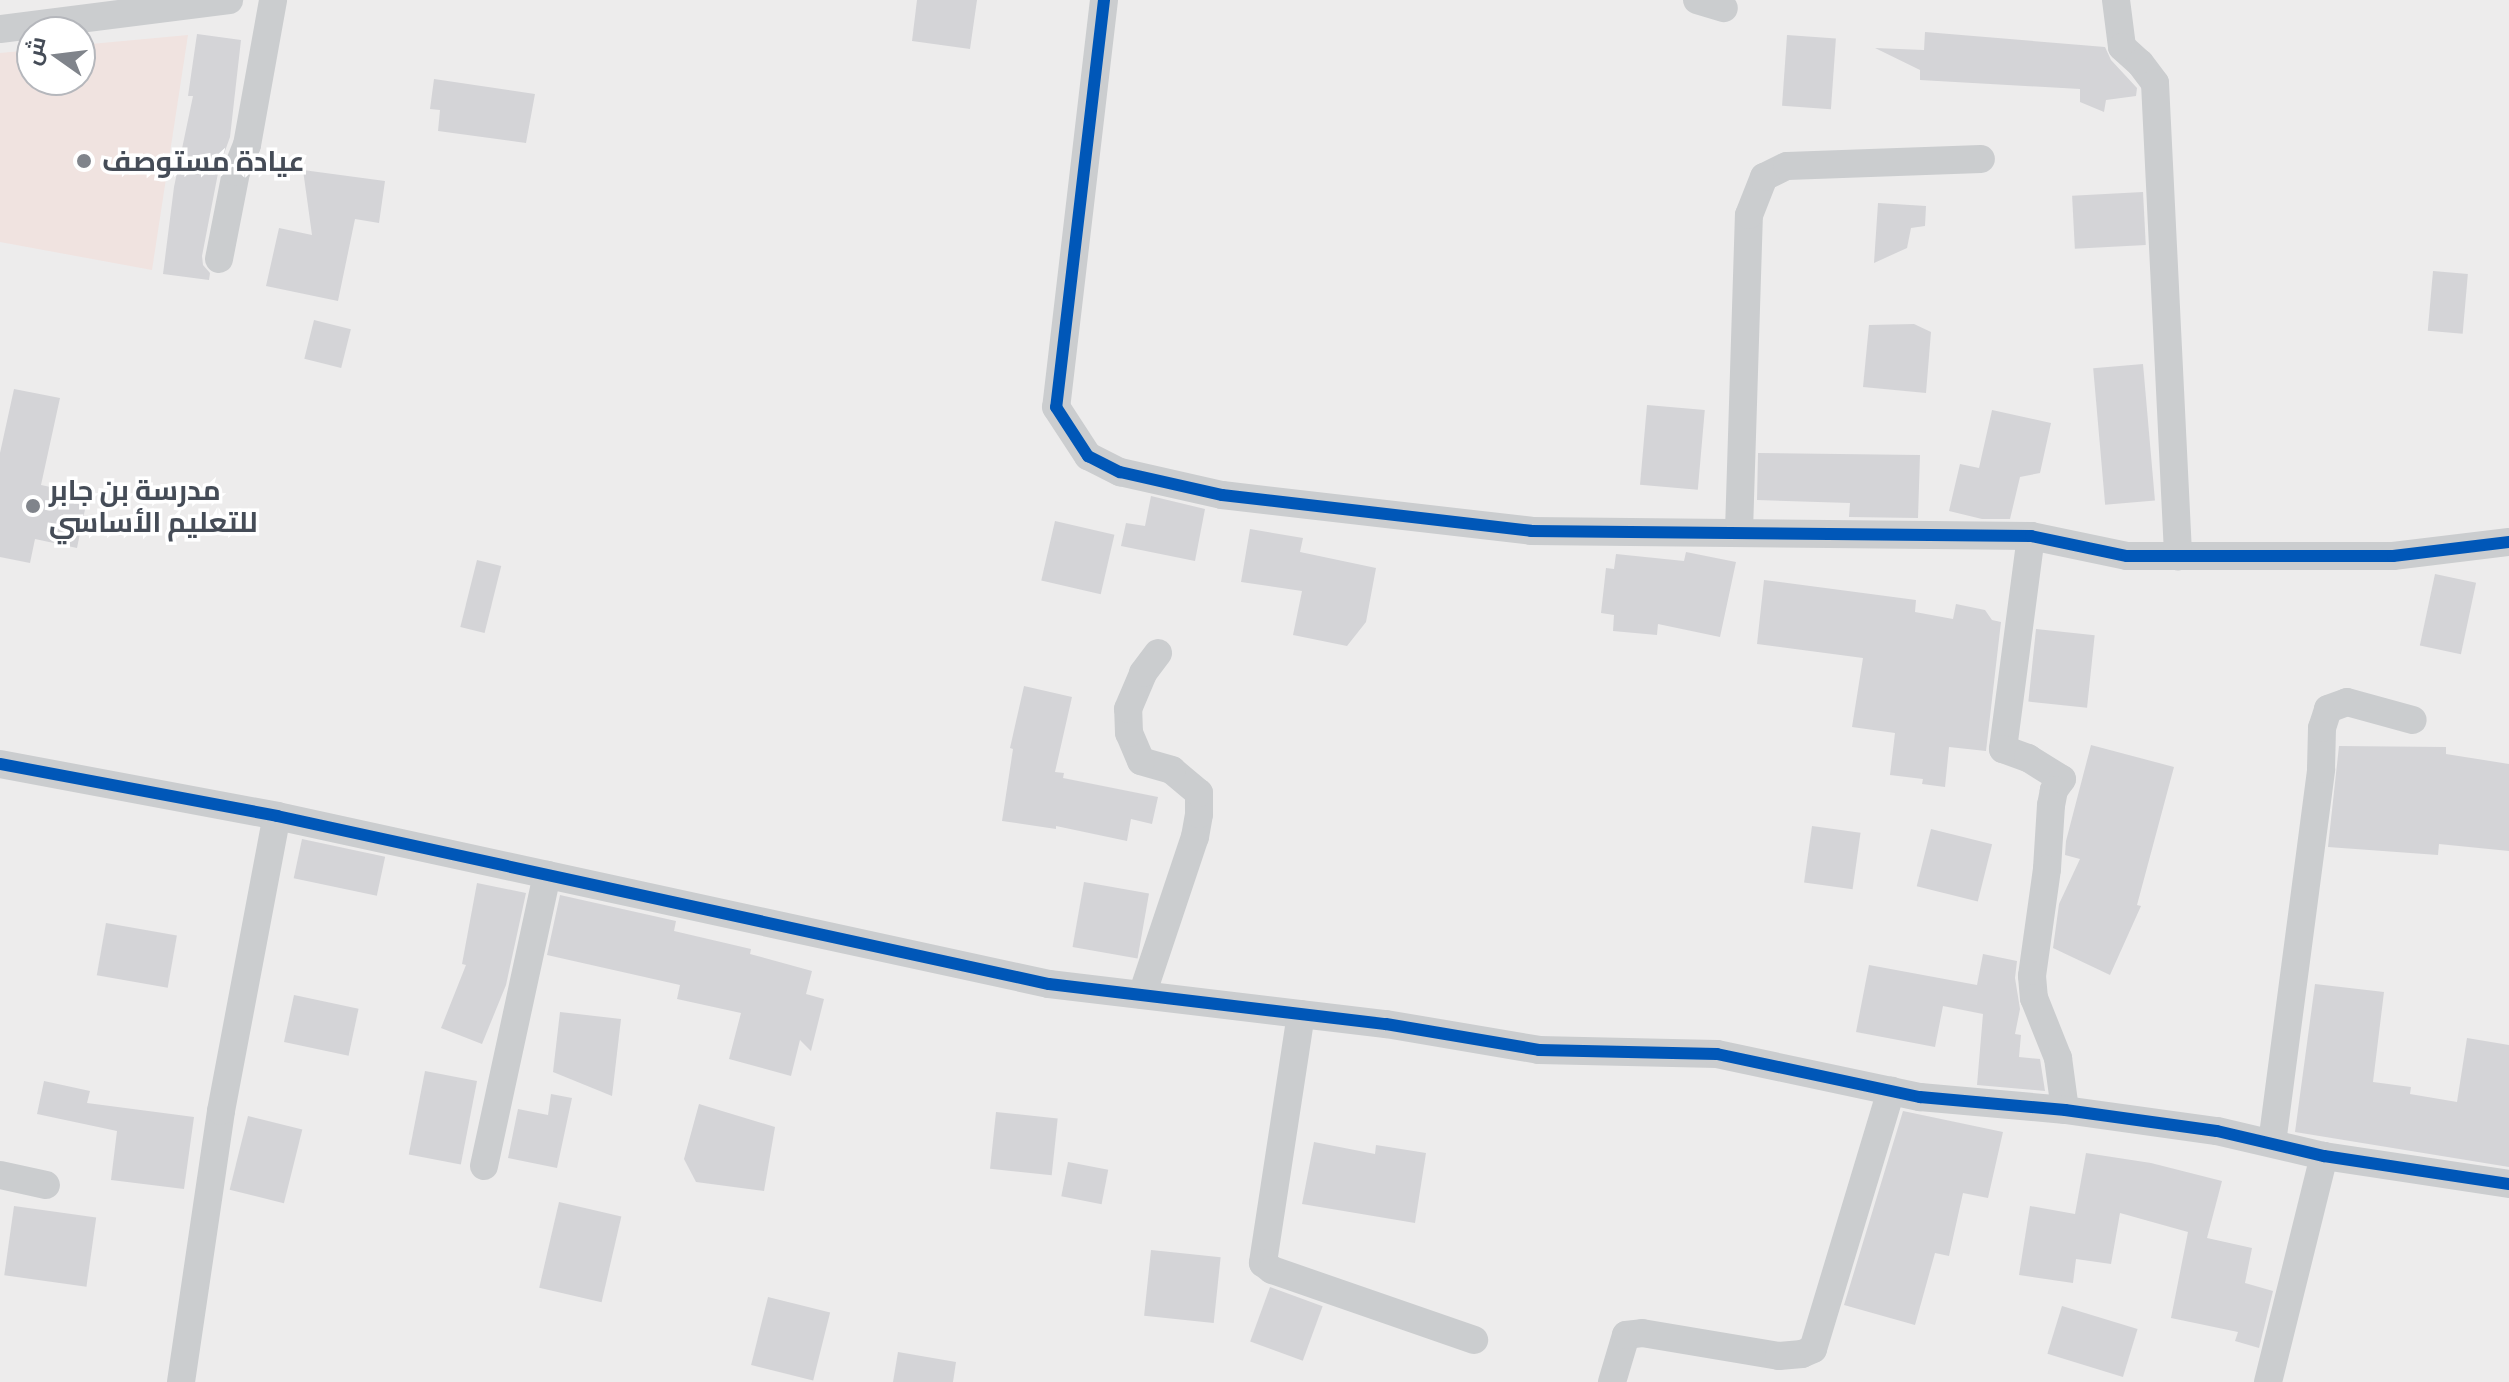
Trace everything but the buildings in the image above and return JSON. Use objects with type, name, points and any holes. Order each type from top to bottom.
[{"type":"street","points":[[0,29],[229,0]]},
{"type":"street","points":[[219,259],[236,172],[247,145],[273,0]]},
{"type":"street","points":[[1104,0],[1056,407],[1088,456],[1120,472],[1222,495],[1531,531],[2031,536],[2127,556],[2393,556],[2509,542]]},
{"type":"street","points":[[2116,0],[2122,47],[2140,63],[2155,83],[2178,556]]},
{"type":"street","points":[[1739,531],[1749,215],[1764,177],[1787,166],[1981,159]]},
{"type":"street","points":[[2031,536],[2003,749],[2028,758],[2062,779],[2054,790],[2051,805],[2047,869],[2032,976],[2034,998],[2058,1058],[2065,1110]]},
{"type":"street","points":[[1142,995],[1195,837],[1199,814],[1199,793],[1172,770],[1141,761],[1129,733],[1128,709],[1143,673],[1158,653]]},
{"type":"street","points":[[2272,1143],[2321,769],[2322,728],[2328,709],[2347,702],[2413,720]]},
{"type":"street","points":[[0,764],[277,816],[1049,984],[1386,1024],[1539,1050],[1717,1054],[1920,1097],[2065,1110],[2217,1131],[2324,1156],[2509,1184]]},
{"type":"street","points":[[181,1382],[221,1111],[277,816]]},
{"type":"street","points":[[484,1166],[547,875]]},
{"type":"street","points":[[1301,1014],[1263,1263],[1272,1270],[1474,1340]]},
{"type":"street","points":[[1612,1382],[1626,1335],[1642,1333],[1779,1356],[1802,1354],[1813,1349],[1891,1090]]},
{"type":"street","points":[[2268,1382],[2324,1156]]},
{"type":"street","points":[[0,1175],[46,1185]]},
{"type":"shaded area","name":"عيادة مستوصف","points":[[188,35],[152,270],[0,242],[0,53],[16,52],[16,96],[96,96],[96,44]]},
{"type":"cycle path","points":[[1104,0],[1056,407],[1088,456],[1120,472],[1222,495],[1531,531],[2031,536],[2127,556],[2393,556],[2509,542]]},
{"type":"cycle path","points":[[0,764],[277,816],[1049,984],[1386,1024],[1539,1050],[1717,1054],[1920,1097],[2065,1110],[2217,1131],[2324,1156],[2509,1184]]},
{"type":"place","name":"عيادة مستوصف","points":[[84,161]]},
{"type":"place","name":"مدرسة بن جابر للتعليم الأساسي","points":[[33,506]]}]
